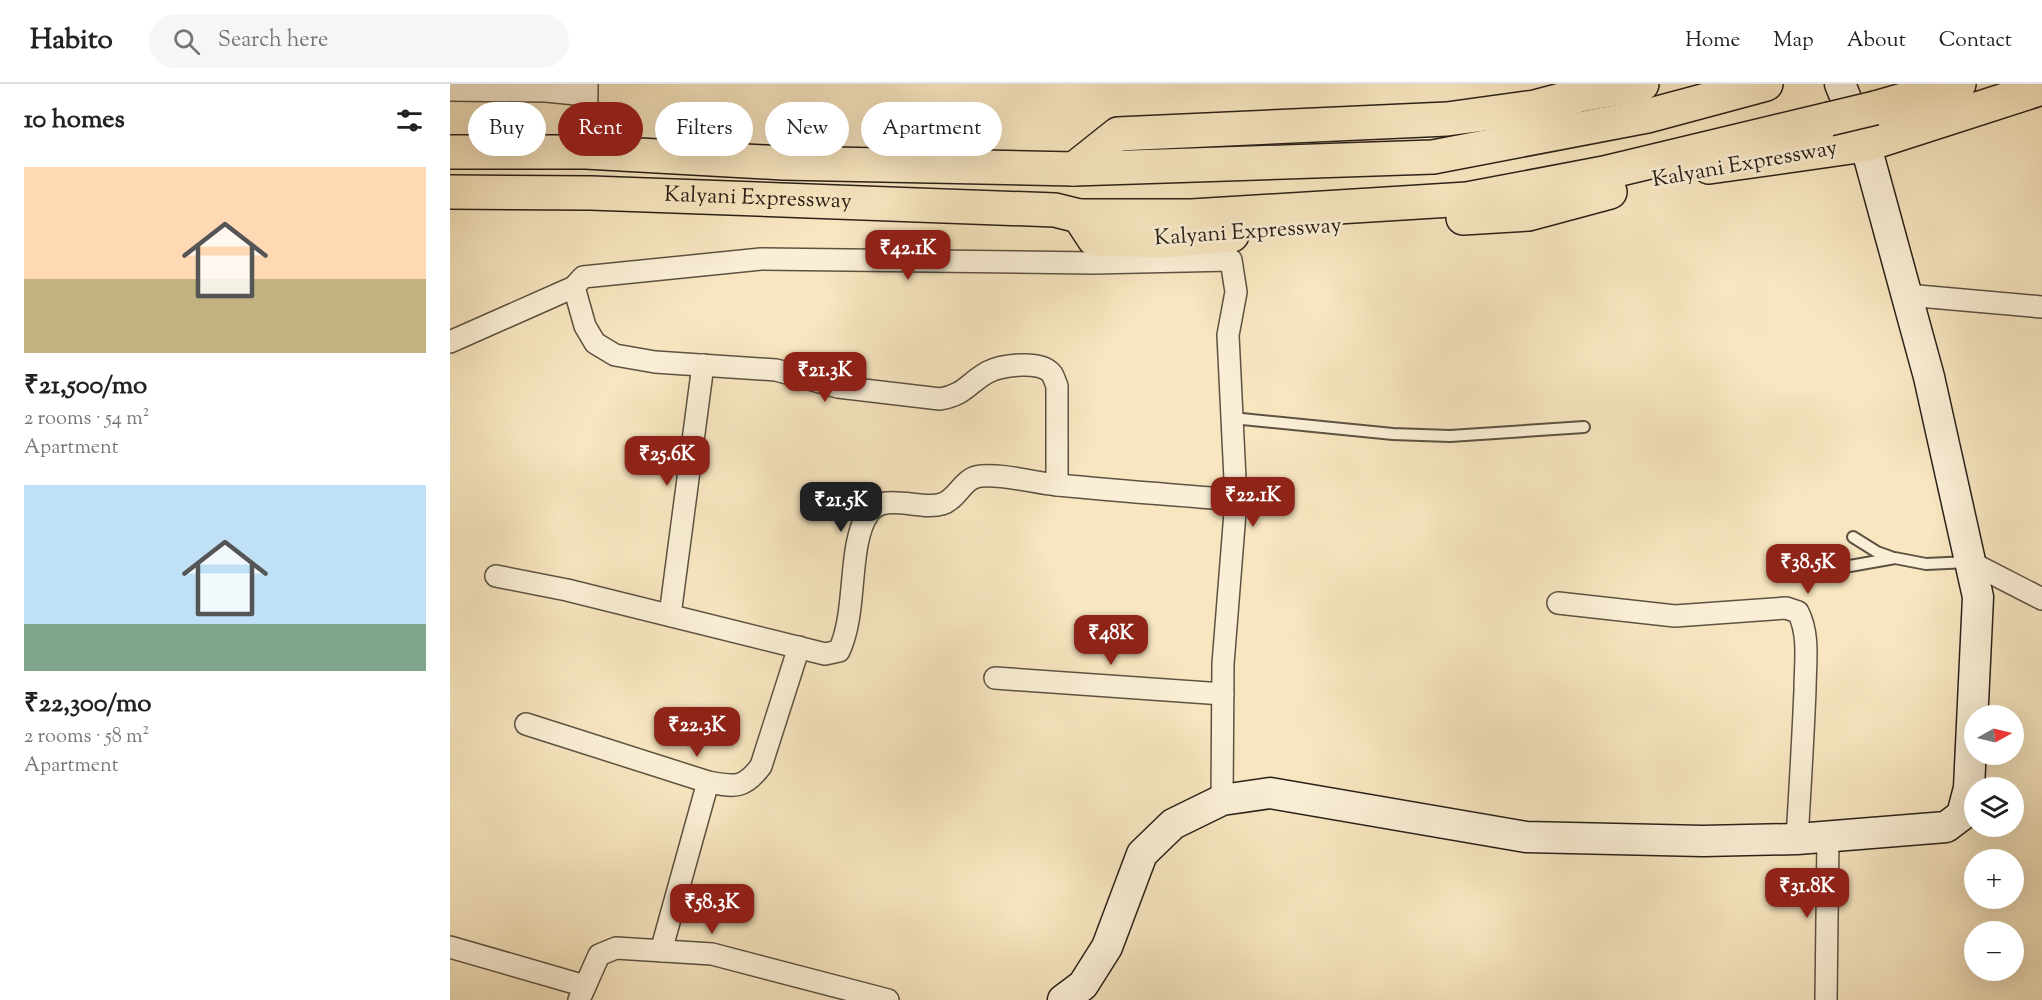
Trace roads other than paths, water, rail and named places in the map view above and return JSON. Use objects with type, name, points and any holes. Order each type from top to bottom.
[{"type":"highway","points":[[1074,169],[1118,134],[1447,119],[1535,107],[1580,95],[1642,84]]},
{"type":"highway","name":"Kalyani Expressway","points":[[643,155],[783,163],[1074,169],[1433,157],[1647,117],[1766,84]]},
{"type":"highway","points":[[1079,216],[1192,216],[1467,199],[1604,172],[1875,108],[1959,84]]},
{"type":"highway","name":"Kalyani Expressway","points":[[450,192],[591,193],[1055,210],[1079,216],[1094,239],[1164,241],[1528,214],[1696,169],[1865,145],[2042,88]]},
{"type":"highway","name":"Kalyani Expressway","points":[[450,152],[558,152]]},
{"type":"street","points":[[1080,995],[1107,947],[1142,854],[1173,824],[1222,801],[1270,793],[1526,837],[1703,841],[1828,838],[1946,827],[1962,815],[1969,788],[1978,597],[1929,377],[1907,295],[1865,145],[1840,84]]},
{"type":"street","points":[[450,90],[587,89]]},
{"type":"street","points":[[450,342],[574,287],[583,277],[761,259],[1082,263],[1231,260],[1236,292],[1228,335],[1236,500],[1223,694],[1222,801]]},
{"type":"street","points":[[574,287],[585,326],[595,344],[615,355],[656,362],[776,370],[838,387],[940,399],[957,397],[985,373],[998,367],[1040,366],[1051,373],[1057,386],[1057,485]]},
{"type":"street","points":[[1907,295],[2042,307]]},
{"type":"street","points":[[670,615],[703,365]]},
{"type":"street","points":[[496,576],[567,590],[825,654],[839,651],[847,634],[861,528],[869,512],[881,504],[941,505],[954,498],[963,485],[979,476],[1236,500]]},
{"type":"street","points":[[1970,562],[2042,598]]},
{"type":"street","points":[[1558,603],[1675,616],[1786,608],[1798,612],[1804,624],[1806,645],[1804,735],[1797,839]]},
{"type":"street","points":[[526,724],[708,782],[736,787],[752,778],[761,766],[799,647]]},
{"type":"street","points":[[995,678],[1223,694]]},
{"type":"street","points":[[661,951],[708,782]]},
{"type":"street","points":[[1826,1000],[1828,838]]},
{"type":"street","points":[[450,947],[582,993],[599,955],[616,948],[712,954],[888,1000]]},
{"type":"lane","points":[[1232,418],[1394,434],[1450,436],[1584,428]]},
{"type":"lane","points":[[1853,537],[1877,552],[1894,558],[1926,564],[1970,562]]},
{"type":"lane","points":[[1833,569],[1894,558]]}]
